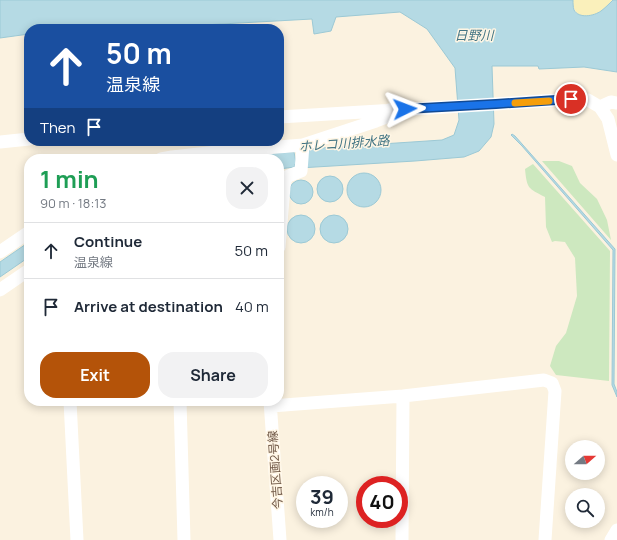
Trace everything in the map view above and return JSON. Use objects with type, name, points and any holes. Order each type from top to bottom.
[{"type":"street","points":[[284,117],[571,99],[588,100],[600,107],[608,119],[617,155]]},
{"type":"street","points":[[600,107],[611,102],[617,103]]},
{"type":"street","points":[[198,154],[303,145],[384,118],[389,110]]},
{"type":"street","points":[[0,142],[24,140]]},
{"type":"street","points":[[284,187],[286,177],[301,171],[303,145]]},
{"type":"street","points":[[0,252],[24,235]]},
{"type":"street","points":[[0,290],[24,273]]},
{"type":"street","points":[[284,403],[403,396],[544,380],[552,383],[555,391],[545,540]]},
{"type":"street","points":[[402,540],[403,396]]},
{"type":"street","points":[[70,406],[77,540]]},
{"type":"street","points":[[180,406],[184,540]]},
{"type":"street","name":"今吉区画2号線","points":[[271,406],[280,540]]},
{"type":"street","points":[[611,540],[617,530]]},
{"type":"green space","points":[[542,161],[559,161],[572,166],[580,183],[597,199],[607,220],[611,240]]},
{"type":"green space","points":[[533,164],[610,251],[609,381],[556,375],[550,366],[556,346],[566,333],[577,296],[575,258],[565,242],[552,242],[546,227],[545,197],[529,187],[527,181],[525,169]]},
{"type":"sand","points":[[573,0],[612,0],[601,11],[595,14],[583,16],[577,13],[573,5]]},
{"type":"water","name":"日野川","points":[[0,0],[573,0],[574,10],[576,13],[587,16],[598,13],[613,0],[617,0],[617,72],[584,67],[539,69],[538,66],[492,66],[494,124],[491,137],[479,151],[464,157],[415,161],[299,168],[306,149],[442,140],[454,135],[459,120],[455,68],[427,29],[400,12],[336,17],[331,31],[314,34],[312,19],[222,24],[24,24],[24,35],[0,38]]},
{"type":"water","points":[[512,134],[615,249],[614,384],[617,397],[612,385],[613,250],[511,135]]},
{"type":"water","points":[[294,152],[296,163],[295,167],[284,168],[284,154],[265,154]]},
{"type":"water","points":[[361,173],[367,173],[376,178],[380,184],[380,196],[376,202],[367,207],[361,207],[352,202],[347,193],[347,187],[352,178]]},
{"type":"water","points":[[330,176],[339,180],[343,189],[339,198],[330,202],[321,198],[317,189],[321,180]]},
{"type":"water","points":[[301,180],[310,183],[313,192],[310,201],[301,204],[292,201],[289,192],[292,183]]},
{"type":"water","points":[[301,215],[311,219],[315,229],[311,239],[301,243],[291,239],[287,229],[291,219]]},
{"type":"water","points":[[334,215],[344,219],[348,229],[344,239],[334,243],[324,239],[320,229],[324,219]]},
{"type":"water","points":[[24,245],[24,260],[0,277],[0,262]]},
{"type":"slow traffic","points":[[515,103],[549,101]]},
{"type":"route","points":[[405,109],[571,99]]},
{"type":"water label","name":"ホレコ川排水路","points":[[344,143]]}]
